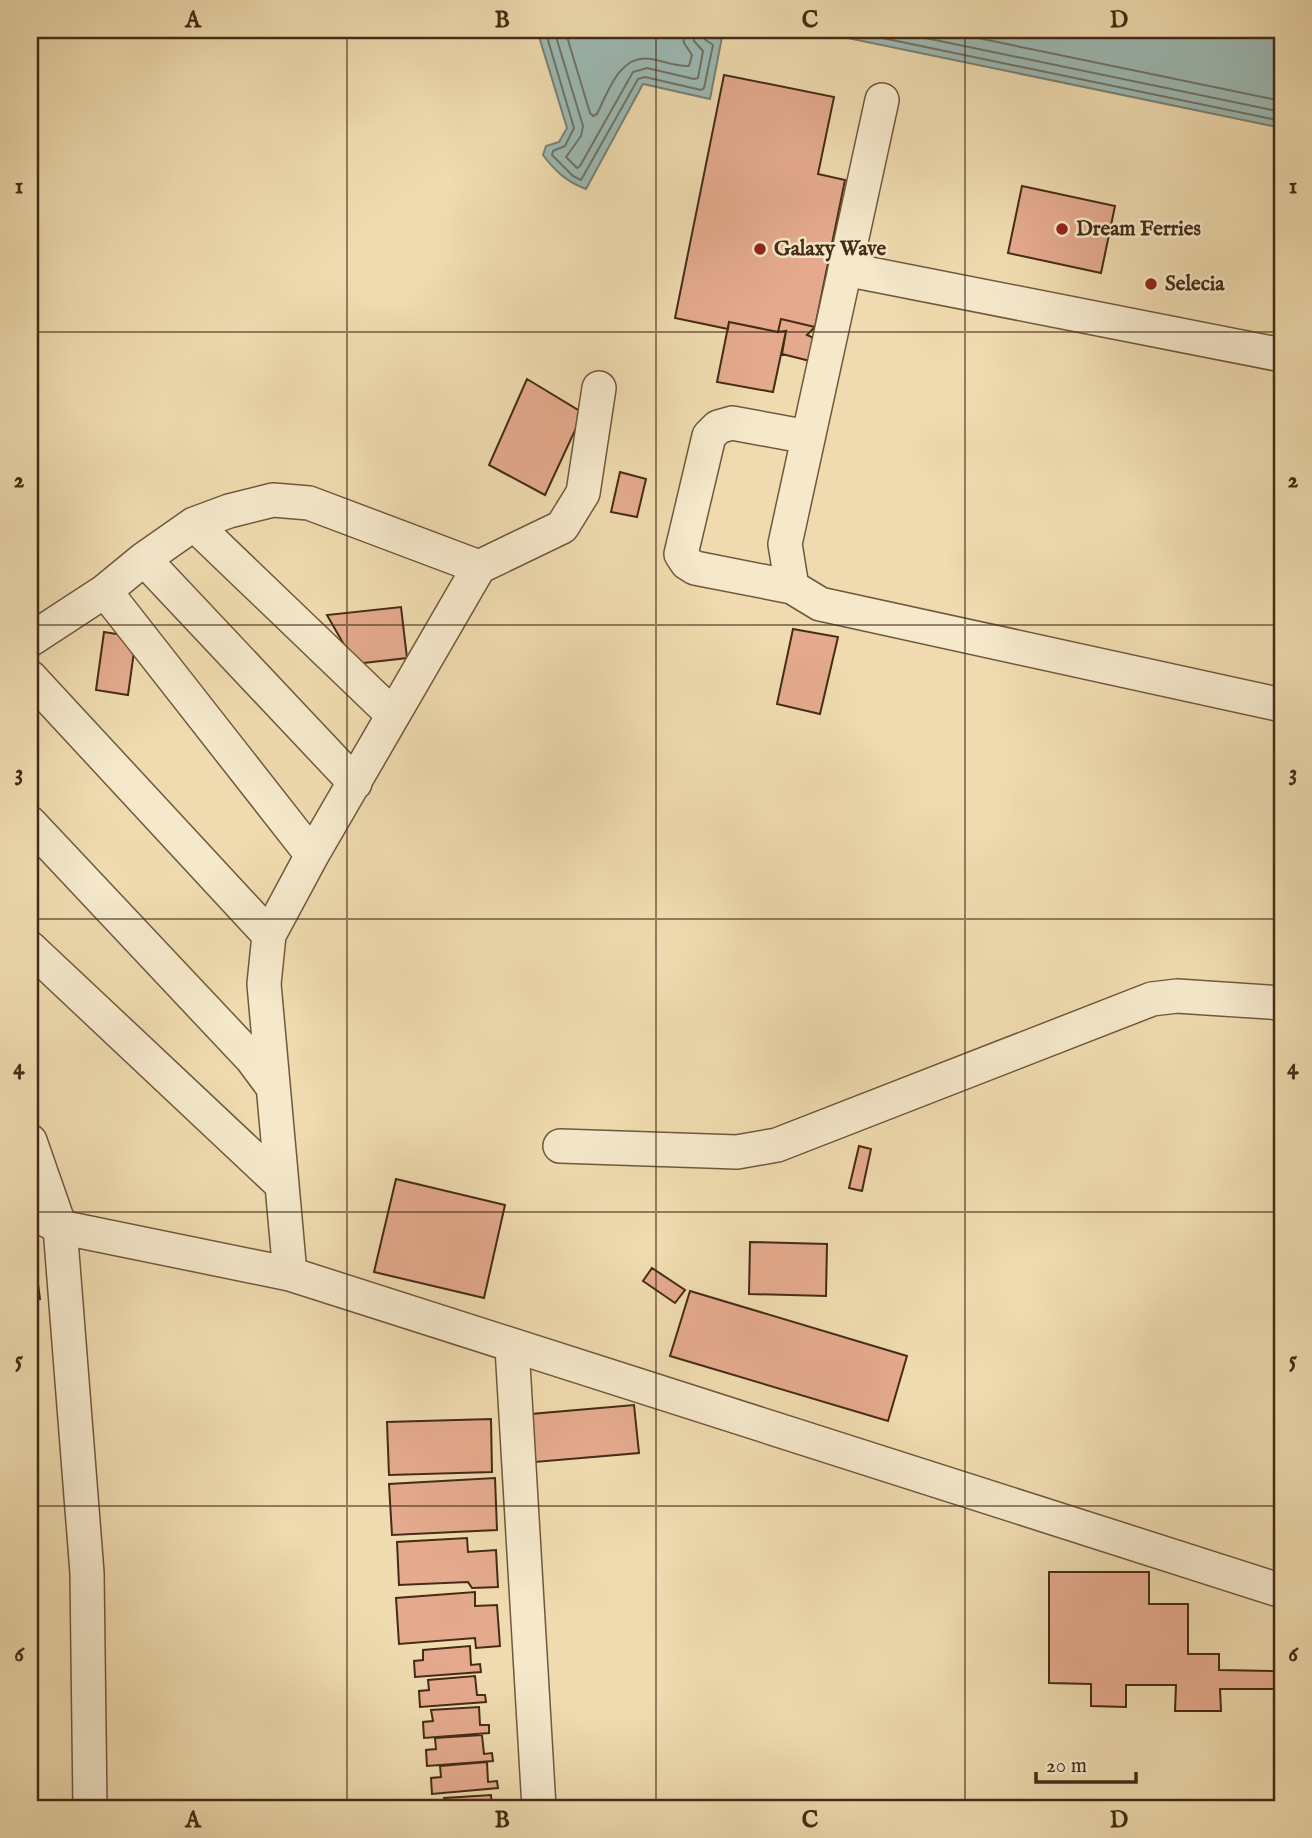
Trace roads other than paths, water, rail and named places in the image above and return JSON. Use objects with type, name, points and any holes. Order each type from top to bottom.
[{"type":"street","points":[[792,587],[785,544],[883,100]]},
{"type":"street","points":[[845,269],[1282,354]]},
{"type":"street","points":[[290,1274],[264,984],[269,936],[312,855],[479,567],[562,527],[583,493],[599,388]]},
{"type":"street","points":[[808,437],[732,424],[718,427],[709,436],[681,554],[687,563],[695,568],[792,587],[820,604],[1282,705]]},
{"type":"street","points":[[30,640],[105,591],[144,559],[194,524],[229,511],[273,500],[309,503],[479,567]]},
{"type":"street","points":[[194,524],[393,715]]},
{"type":"street","points":[[144,559],[355,783]]},
{"type":"street","points":[[105,591],[312,855]]},
{"type":"street","points":[[30,677],[269,936]]},
{"type":"street","points":[[30,823],[252,1059],[272,1086]]},
{"type":"street","points":[[30,948],[282,1185]]},
{"type":"street","points":[[559,1146],[737,1153],[777,1145],[1152,999],[1177,996],[1282,1003]]},
{"type":"street","points":[[30,1141],[60,1227],[87,1573],[90,1808]]},
{"type":"street","points":[[30,1212],[60,1227],[290,1274],[1282,1591]]},
{"type":"street","points":[[512,1347],[539,1808]]},
{"type":"water","points":[[537,30],[709,30],[708,34],[722,37],[710,99],[643,84],[586,189],[562,175],[543,155],[546,146],[559,142],[567,128]]},
{"type":"water","points":[[809,30],[1282,30],[1282,128]]},
{"type":"place","name":"Dream Ferries","points":[[1062,229]]},
{"type":"place","name":"Galaxy Wave","points":[[760,249]]},
{"type":"place","name":"Selecia","points":[[1151,284]]}]
